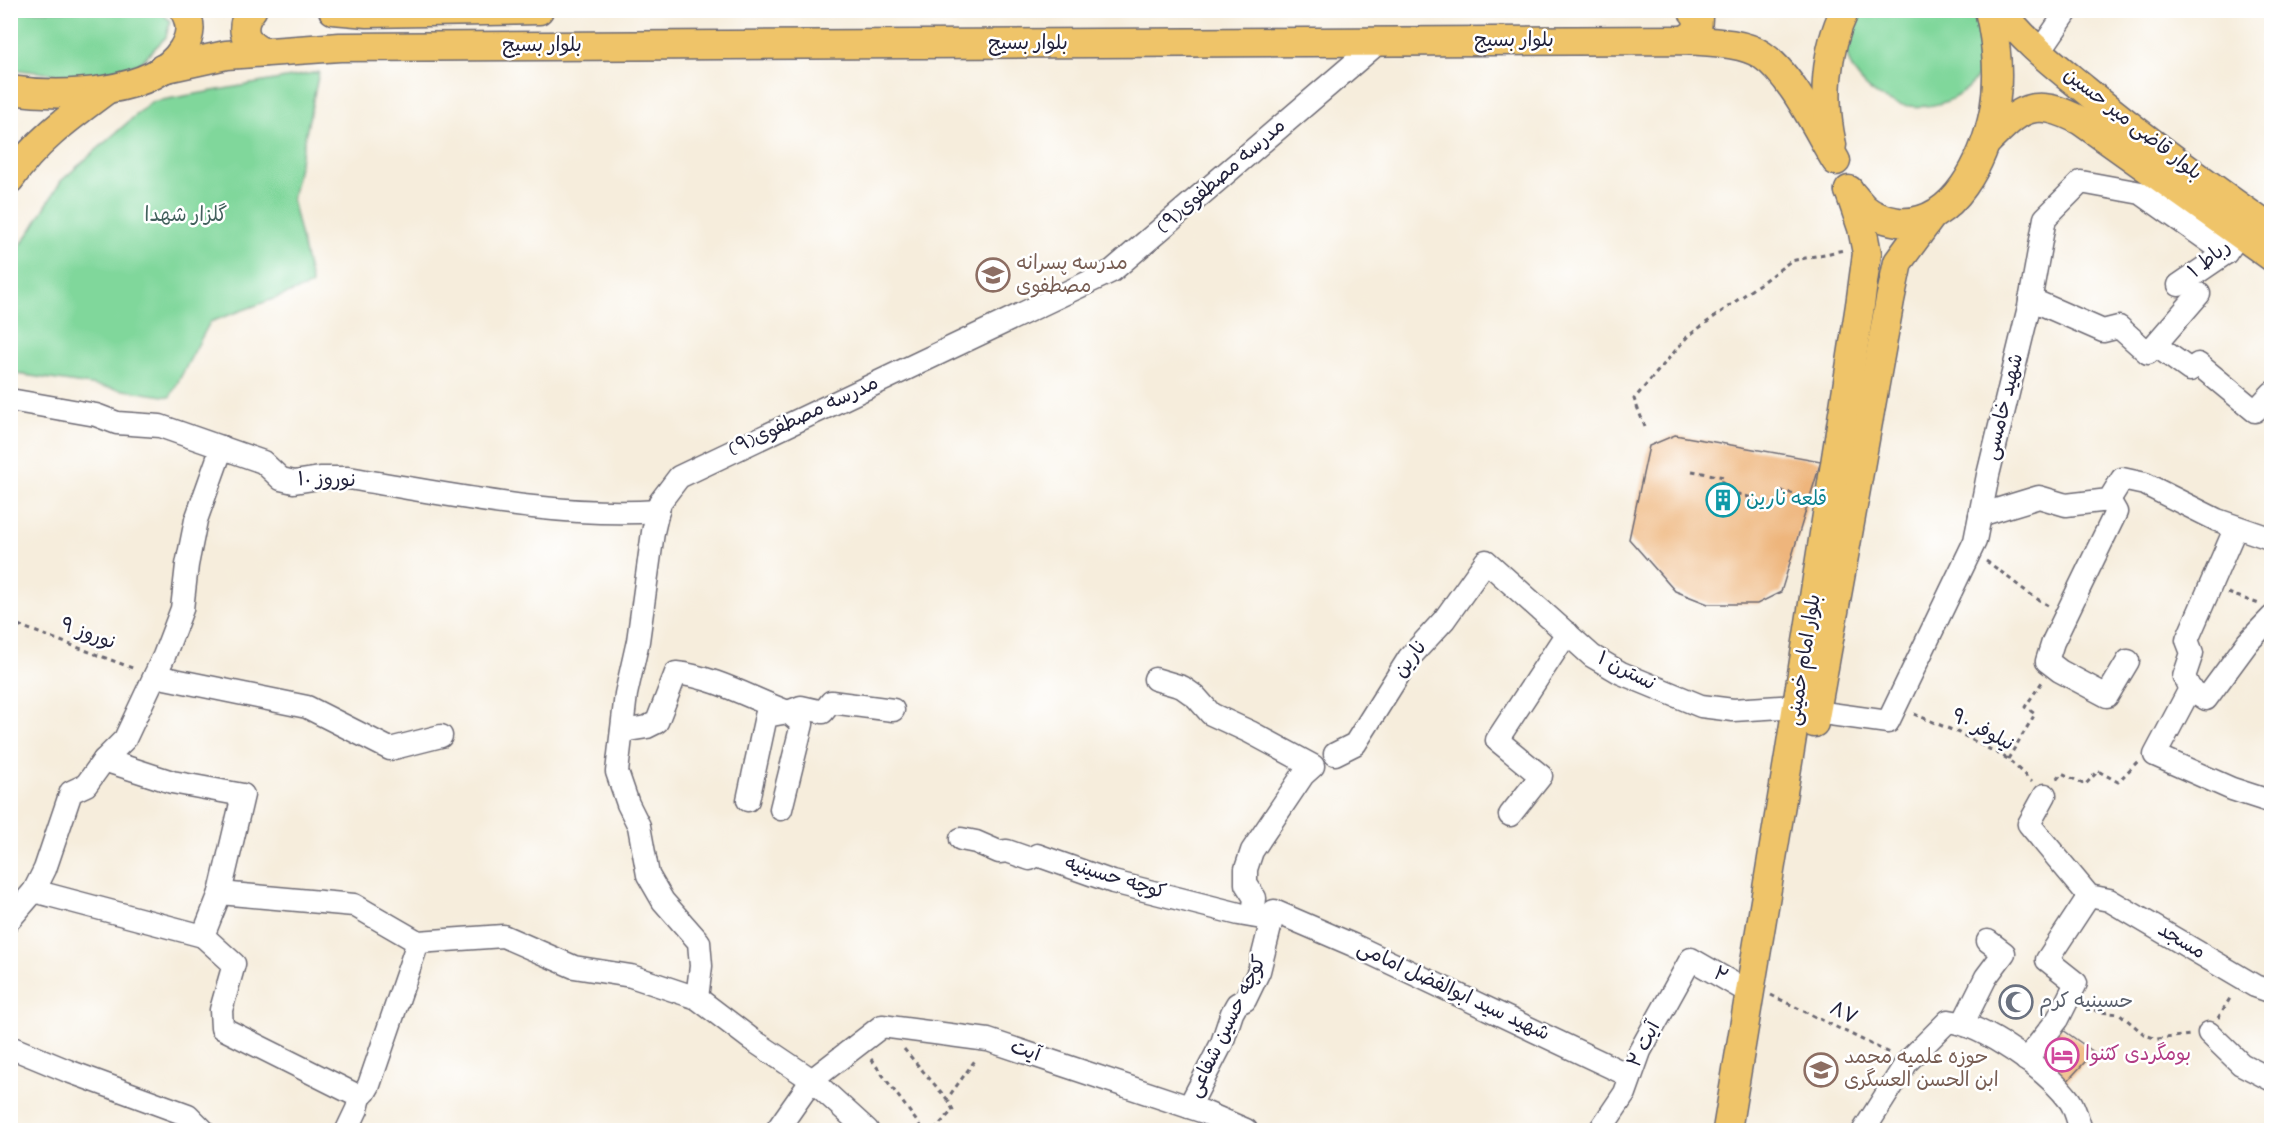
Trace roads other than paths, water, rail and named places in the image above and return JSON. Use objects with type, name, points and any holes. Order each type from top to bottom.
[{"type":"main road","points":[[10,90],[61,94],[107,90],[138,81],[162,69],[180,54],[190,38],[190,20],[184,10]]},
{"type":"main road","points":[[252,10],[244,22],[245,38],[250,44],[264,52]]},
{"type":"main road","name":"بلوار بسیج","points":[[333,10],[367,12],[539,10]]},
{"type":"main road","points":[[1685,40],[1697,32],[1698,18],[1692,10]]},
{"type":"main road","points":[[1836,161],[1828,128],[1826,93],[1830,56],[1839,22],[1845,10]]},
{"type":"main road","points":[[1985,145],[1994,110],[1998,74],[1996,38],[1989,10]]},
{"type":"main road","name":"بلوار قاضی میر حسین","points":[[2001,10],[2040,51],[2154,145],[2270,226]]},
{"type":"main road","name":"بلوار بسیج","points":[[162,69],[226,55],[340,47],[1685,40],[1732,44],[1762,55],[1788,80],[1836,161]]},
{"type":"main road","points":[[10,179],[25,157],[107,90]]},
{"type":"main road","name":"بلوار قاضی میر حسین","points":[[1985,145],[2013,116],[2028,110],[2044,108],[2060,110],[2081,121],[2233,244],[2271,257]]},
{"type":"main road","name":"بلوار امام خمینی","points":[[1727,1131],[1758,993],[1807,709],[1898,262],[1931,217],[1952,201],[1970,176],[1985,145]]},
{"type":"main road","name":"بلوار امام خمینی","points":[[1807,709],[1867,253],[1848,190],[1836,161]]},
{"type":"main road","points":[[1848,190],[1866,210],[1887,220],[1909,223],[1931,217]]},
{"type":"main road","name":"بلوار امام خمینی","points":[[1745,1131],[1758,993]]},
{"type":"street","points":[[2040,51],[2068,10]]},
{"type":"street","name":"مدرسه مصطفوی(۹)","points":[[697,998],[700,966],[699,942],[663,901],[648,875],[639,826],[628,804],[617,772],[626,694],[638,641],[653,532],[660,502],[679,477],[1112,271],[1379,42]]},
{"type":"street","name":"شهید خامسی","points":[[1807,709],[1888,722],[1896,706],[1975,541],[2030,299],[2044,218],[2081,182],[2142,193],[2233,244]]},
{"type":"street","name":"رباط ۱","points":[[2155,345],[2189,289],[2233,244]]},
{"type":"street","points":[[2030,299],[2103,331],[2119,327],[2148,353],[2155,345],[2190,370],[2198,364],[2255,411],[2271,393]]},
{"type":"street","name":"نوروز ۱۰","points":[[10,400],[96,415],[117,423],[160,426],[263,462],[280,479],[294,482],[320,478],[348,478],[497,502],[572,511],[614,514],[658,511]]},
{"type":"street","points":[[10,919],[34,891],[45,869],[71,792],[86,785],[104,760],[125,739],[155,676],[182,609],[196,519],[222,447]]},
{"type":"street","points":[[2109,500],[2122,479],[2145,484],[2236,527],[2269,534]]},
{"type":"street","points":[[1980,515],[2039,497],[2066,505],[2109,500]]},
{"type":"street","points":[[2109,500],[2116,512],[2052,642],[2047,661],[2107,696],[2128,661]]},
{"type":"street","points":[[2236,527],[2187,640],[2192,653],[2184,677],[2190,689],[2206,699],[2248,642],[2266,611]]},
{"type":"street","name":"نسترن ۱","points":[[1486,561],[1592,656],[1621,673],[1701,706],[1732,710],[1807,709]]},
{"type":"street","name":"نارین","points":[[1335,754],[1355,744],[1409,658],[1444,620],[1486,561]]},
{"type":"street","points":[[1510,815],[1541,776],[1497,740],[1566,633]]},
{"type":"street","points":[[622,731],[647,727],[657,722],[676,673],[688,674],[714,683],[788,712],[802,724],[781,809]]},
{"type":"street","points":[[155,676],[307,706],[390,749],[441,736]]},
{"type":"street","points":[[1155,679],[1182,687],[1196,697],[1211,714],[1251,732],[1313,766],[1303,775],[1252,851],[1246,868],[1246,884],[1267,916]]},
{"type":"street","points":[[2190,689],[2155,755],[2232,789],[2271,802]]},
{"type":"street","points":[[748,801],[766,716],[801,707],[823,712],[831,702],[893,710]]},
{"type":"street","points":[[104,760],[172,782],[243,795],[220,892],[203,936]]},
{"type":"street","points":[[2026,1060],[2058,1019],[2076,983],[2047,960],[2089,896],[2029,824],[2045,795]]},
{"type":"street","name":"کوچه حسینیه","points":[[961,839],[976,842],[999,852],[1007,851],[1030,860],[1037,855],[1080,872],[1121,884],[1267,916]]},
{"type":"street","points":[[34,891],[203,936],[234,964],[221,1010],[222,1028],[360,1096]]},
{"type":"street","points":[[220,892],[354,905],[418,942],[503,936],[574,967],[631,976],[697,998],[751,1040],[812,1080],[867,1131]]},
{"type":"street","name":"مسجد","points":[[2089,896],[2109,900],[2242,979],[2271,992]]},
{"type":"street","name":"شهید سید ابوالفضل امامی","points":[[1267,916],[1353,945],[1630,1076]]},
{"type":"street","name":"کوچه حسین شفاعی","points":[[1189,1107],[1222,1043],[1232,1013],[1237,1004],[1245,1000],[1259,971],[1267,916]]},
{"type":"street","points":[[1963,1023],[1986,977],[2004,953],[1988,941]]},
{"type":"street","points":[[346,1131],[357,1109],[360,1096],[369,1085],[418,942]]},
{"type":"street","name":"۲","points":[[1691,959],[1758,993]]},
{"type":"street","name":"آیت ۲","points":[[1600,1131],[1625,1093],[1640,1051],[1691,959]]},
{"type":"street","points":[[1863,1131],[1907,1062],[1948,1021],[1963,1023],[1990,1036],[2026,1060],[2071,1102],[2082,1131]]},
{"type":"street","name":"آیت","points":[[777,1131],[812,1080],[882,1026],[988,1040],[1189,1107],[1246,1131]]},
{"type":"street","points":[[2209,1033],[2241,1064],[2271,1080]]},
{"type":"street","points":[[10,1047],[188,1115],[203,1131]]},
{"type":"place","name":"مدرسه پسرانه مصطفوی","points":[[993,275]]},
{"type":"place","name":"قلعه نارین","points":[[1723,500]]},
{"type":"place","name":"حسینیه کرم","points":[[2016,1002]]},
{"type":"place","name":"بومگردی کثنوا","points":[[2062,1055]]},
{"type":"place","name":"حوزه علمیه محمد ابن الحسن العسگری","points":[[1821,1070]]},
{"type":"park label","name":"گلزار شهدا","points":[[186,216]]}]
